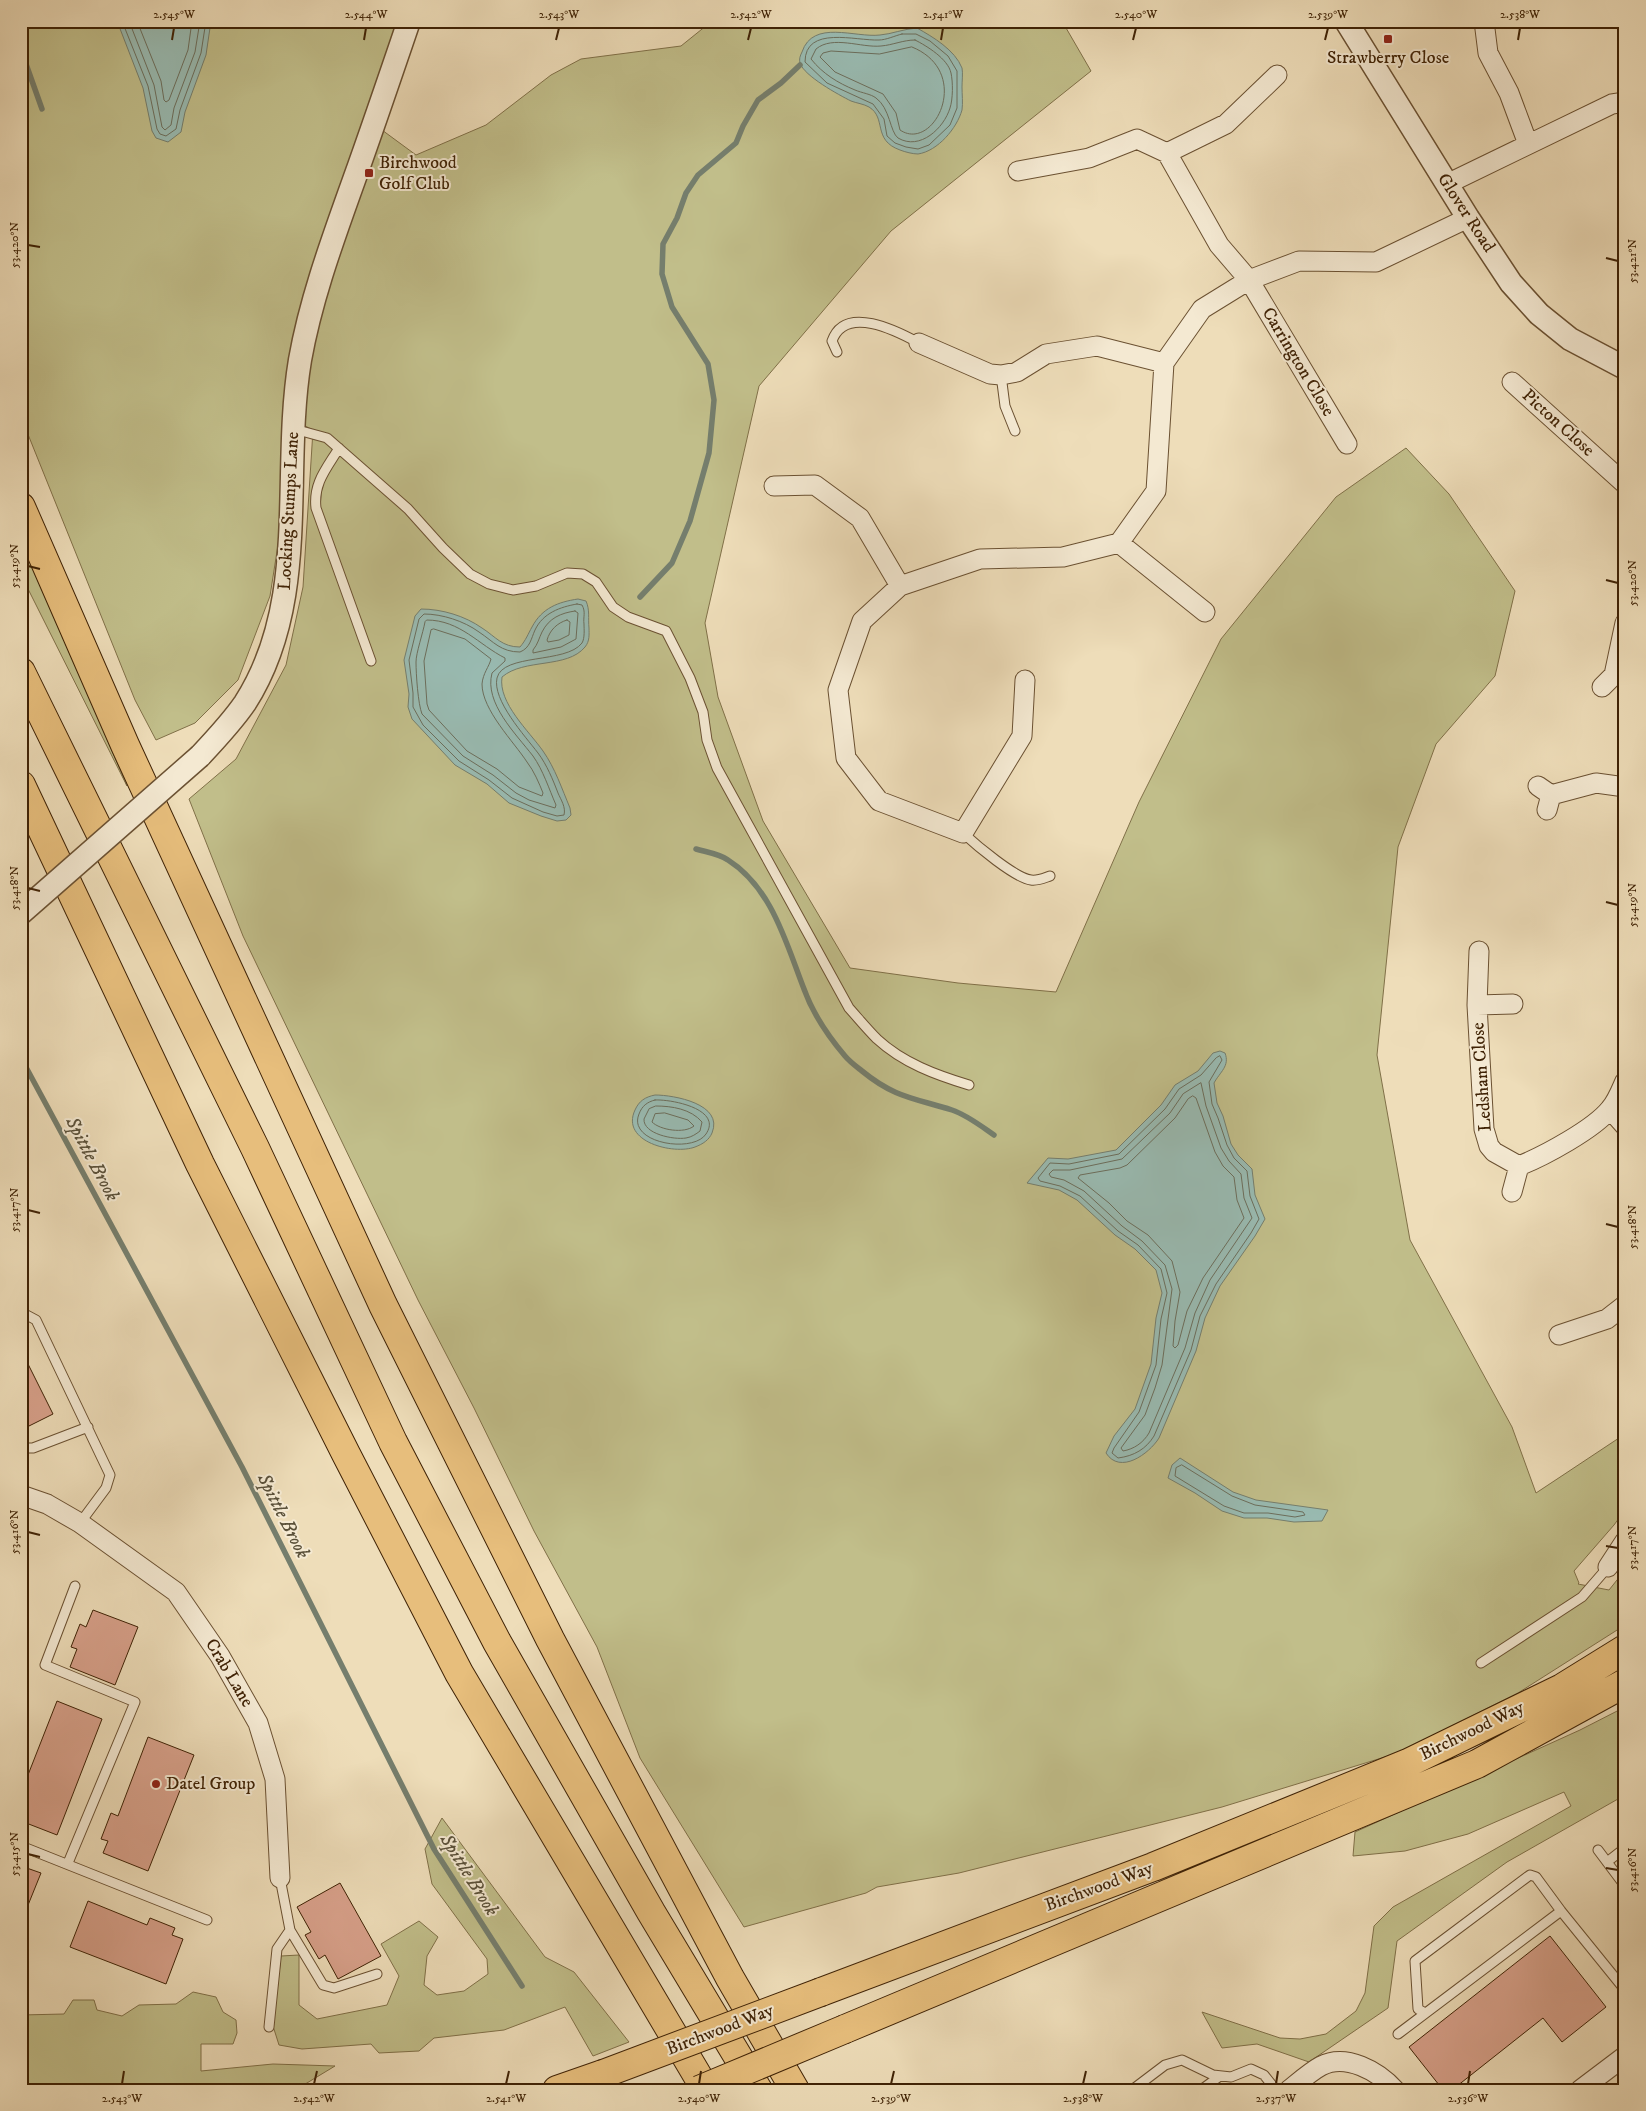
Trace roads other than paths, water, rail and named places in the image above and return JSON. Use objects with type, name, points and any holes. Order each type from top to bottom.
[{"type":"main road","points":[[21,507],[124,745],[383,1305],[550,1639],[730,1978],[795,2090]]},
{"type":"main road","points":[[21,672],[251,1139],[402,1460],[502,1651],[651,1912],[758,2090]]},
{"type":"main road","points":[[21,785],[200,1164],[459,1673],[706,2090]]},
{"type":"main road","name":"Birchwood Way","points":[[557,2090],[1153,1867],[1408,1763],[1562,1688],[1625,1649]]},
{"type":"main road","name":"Birchwood Way","points":[[699,2090],[1477,1764],[1625,1683]]},
{"type":"street","name":"Locking Stumps Lane","points":[[21,913],[200,756],[225,730],[245,702],[259,677],[274,643],[285,600],[290,546],[293,429],[300,360],[315,294],[409,21]]},
{"type":"street","name":"Glover Road","points":[[1346,21],[1468,218],[1512,283],[1539,314],[1570,340],[1625,368]]},
{"type":"street","points":[[1484,21],[1488,53],[1509,93],[1528,144]]},
{"type":"street","points":[[1018,172],[1089,158],[1137,138],[1167,153],[1226,124],[1277,75]]},
{"type":"street","points":[[1447,184],[1612,104],[1625,102]]},
{"type":"street","name":"Carrington Close","points":[[1167,153],[1219,244],[1249,280],[1347,444]]},
{"type":"street","points":[[1026,680],[1022,736],[963,833],[879,801],[846,758],[838,690],[862,622],[900,586],[980,559],[1063,557],[1119,543],[1156,491],[1164,363],[1202,309],[1249,280],[1298,261],[1376,262],[1468,218]]},
{"type":"street","points":[[919,343],[990,374],[1001,375],[1017,372],[1046,354],[1097,346],[1164,363]]},
{"type":"street","name":"Picton Close","points":[[1512,382],[1625,484]]},
{"type":"street","points":[[774,486],[815,485],[860,518],[900,586]]},
{"type":"street","points":[[1119,543],[1205,612]]},
{"type":"street","points":[[1602,687],[1614,675],[1625,623]]},
{"type":"street","points":[[1546,797],[1596,783],[1625,788]]},
{"type":"street","name":"Ledsham Close","points":[[1479,951],[1477,1005],[1484,1129],[1489,1146],[1494,1152],[1519,1166]]},
{"type":"street","points":[[1477,1005],[1513,1004]]},
{"type":"street","points":[[1512,1192],[1519,1166],[1541,1157],[1588,1127],[1610,1109],[1625,1081]]},
{"type":"street","points":[[1610,1109],[1625,1126]]},
{"type":"street","points":[[1559,1335],[1607,1319],[1625,1304]]},
{"type":"street","name":"Crab Lane","points":[[21,1495],[47,1504],[80,1523],[176,1592],[220,1656],[258,1723],[275,1779],[280,1878]]},
{"type":"street","points":[[1608,1567],[1625,1541]]},
{"type":"street","points":[[1580,2090],[1625,2056]]},
{"type":"street","points":[[1289,2090],[1321,2066],[1334,2062],[1364,2067],[1378,2074],[1394,2090]]},
{"type":"lane","points":[[837,352],[832,341],[836,332],[848,323],[872,323],[896,330],[919,343]]},
{"type":"lane","points":[[1001,375],[1005,406],[1015,431]]},
{"type":"lane","points":[[293,429],[327,438],[408,509],[442,548],[470,574],[488,584],[514,590],[536,586],[567,573],[583,574],[596,582],[613,607],[628,617],[666,631],[690,678],[702,712],[707,740],[717,768],[849,1008],[878,1039],[910,1063],[942,1077],[969,1085]]},
{"type":"lane","points":[[339,448],[320,479],[314,495],[316,508],[371,661]]},
{"type":"lane","points":[[963,833],[981,850],[1030,880],[1041,880],[1050,876]]},
{"type":"lane","points":[[21,1312],[36,1320],[110,1475],[106,1488],[80,1523]]},
{"type":"lane","points":[[21,1448],[33,1448],[88,1427]]},
{"type":"lane","points":[[1481,1663],[1582,1597],[1608,1567]]},
{"type":"lane","points":[[68,1863],[135,1702],[45,1664],[76,1586]]},
{"type":"lane","points":[[21,1846],[68,1863],[207,1920]]},
{"type":"lane","points":[[1607,1862],[1625,1848]]},
{"type":"lane","points":[[1598,1850],[1625,1886]]},
{"type":"lane","points":[[1425,2013],[1418,2009],[1415,1963],[1417,1959],[1530,1875],[1536,1876],[1561,1911],[1625,1990]]},
{"type":"lane","points":[[280,1878],[290,1930],[323,1985],[334,1988],[377,1974]]},
{"type":"lane","points":[[1398,2034],[1561,1911]]},
{"type":"lane","points":[[269,2027],[277,1949],[290,1930]]},
{"type":"lane","points":[[1132,2090],[1165,2065],[1182,2060],[1212,2075],[1231,2077],[1251,2069],[1264,2074],[1276,2090]]},
{"type":"lane","points":[[1201,2090],[1220,2076]]},
{"type":"water","points":[[117,21],[211,21],[206,55],[185,112],[181,132],[168,142],[156,138],[152,131],[143,88]]},
{"type":"water","points":[[917,28],[949,50],[959,61],[962,68],[962,110],[956,124],[939,144],[918,154],[891,146],[883,135],[878,117],[869,107],[851,101],[822,85],[808,74],[800,63],[801,53],[807,42],[815,36],[825,33],[880,35]]},
{"type":"water","points":[[578,599],[586,601],[589,614],[589,637],[585,647],[577,654],[568,658],[522,667],[502,677],[502,687],[510,707],[547,758],[570,808],[571,815],[566,820],[557,821],[509,803],[487,784],[455,765],[412,719],[408,707],[409,694],[404,660],[415,616],[421,609],[437,610],[461,617],[504,643],[520,647],[541,615],[557,604]]},
{"type":"water","points":[[1220,1051],[1225,1053],[1226,1062],[1224,1069],[1214,1083],[1217,1103],[1231,1144],[1238,1155],[1252,1169],[1255,1195],[1265,1219],[1220,1286],[1205,1318],[1196,1351],[1159,1438],[1142,1456],[1134,1460],[1119,1462],[1112,1459],[1106,1453],[1114,1436],[1135,1409],[1151,1364],[1156,1318],[1162,1293],[1156,1270],[1135,1249],[1115,1235],[1077,1200],[1059,1190],[1027,1183],[1048,1158],[1068,1159],[1116,1150],[1161,1105],[1175,1085],[1198,1071],[1213,1053]]},
{"type":"water","points":[[655,1095],[685,1099],[704,1108],[711,1115],[714,1123],[709,1138],[695,1147],[675,1149],[652,1144],[642,1138],[635,1130],[632,1121],[635,1110],[643,1100]]},
{"type":"water","points":[[1180,1458],[1233,1492],[1256,1500],[1328,1510],[1322,1521],[1294,1522],[1267,1518],[1244,1518],[1222,1511],[1168,1478],[1172,1465]]},
{"type":"waterway","points":[[21,50],[42,109]]},
{"type":"waterway","points":[[640,597],[672,563],[690,521],[709,453],[714,400],[708,364],[672,307],[662,274],[663,244],[677,218],[686,193],[698,175],[736,143],[743,126],[758,100],[781,83],[800,65]]},
{"type":"waterway","points":[[696,849],[725,858],[743,872],[767,901],[784,935],[816,1016],[849,1060],[885,1087],[905,1096],[958,1112],[994,1135]]},
{"type":"waterway","name":"Spittle Brook","points":[[21,1058],[242,1467],[434,1849],[522,1986]]},
{"type":"place","name":"Strawberry Close","points":[[1388,39]]},
{"type":"place","name":"Birchwood Golf Club","points":[[369,173]]},
{"type":"place","name":"Datel Group","points":[[156,1784]]}]
